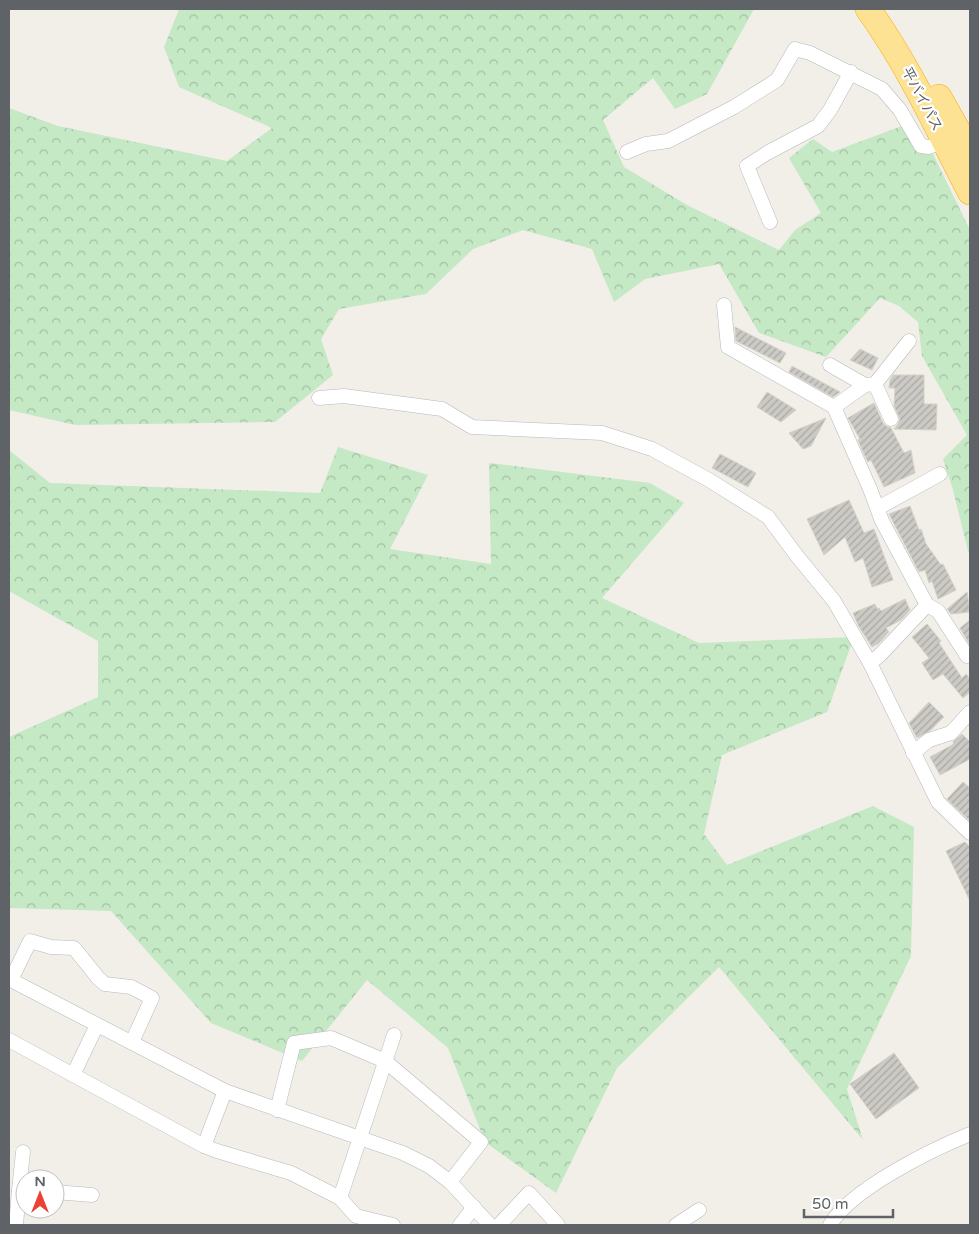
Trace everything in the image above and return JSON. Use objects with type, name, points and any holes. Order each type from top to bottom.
[{"type":"highway","name":"平バイパス","points":[[868,9],[891,42],[931,114],[961,140]]},
{"type":"highway","name":"平バイパス","points":[[887,9],[961,140],[970,192]]},
{"type":"street","points":[[627,152],[646,144],[668,141],[734,107],[777,80],[795,49],[810,53],[882,89],[900,110],[921,146],[929,147],[961,140]]},
{"type":"street","points":[[770,222],[746,166],[818,126],[830,110],[851,72]]},
{"type":"street","points":[[724,305],[728,347],[834,408],[882,521],[927,605],[938,611],[967,656]]},
{"type":"street","points":[[834,408],[870,385],[909,341]]},
{"type":"street","points":[[830,364],[870,385],[892,419]]},
{"type":"street","points":[[319,398],[344,396],[442,409],[472,428],[602,433],[652,449],[709,480],[768,517],[834,601],[870,663],[938,802],[970,833]]},
{"type":"street","points":[[878,508],[940,474]]},
{"type":"street","points":[[870,663],[879,656],[927,605]]},
{"type":"street","points":[[913,753],[929,740],[952,733],[970,712]]},
{"type":"street","points":[[132,1042],[152,998],[131,987],[105,984],[74,948],[50,947],[30,941],[10,979],[225,1091],[276,1110],[360,1137],[403,1153],[429,1166],[450,1182],[490,1225]]},
{"type":"street","points":[[73,1075],[97,1025]]},
{"type":"street","points":[[340,1198],[394,1035]]},
{"type":"street","points":[[276,1110],[294,1043],[331,1038],[385,1062],[481,1142],[450,1182]]},
{"type":"street","points":[[9,1040],[204,1146],[291,1173],[340,1198],[356,1216],[393,1225]]},
{"type":"street","points":[[204,1146],[225,1091]]},
{"type":"street","points":[[830,1225],[849,1204],[903,1166],[941,1146],[970,1134]]},
{"type":"street","points":[[23,1152],[23,1169]]},
{"type":"street","points":[[65,1193],[92,1195]]},
{"type":"street","points":[[499,1225],[529,1193],[558,1225]]},
{"type":"street","points":[[460,1225],[474,1207]]},
{"type":"street","points":[[676,1225],[696,1216]]},
{"type":"green space","points":[[179,9],[754,9],[707,94],[675,109],[653,78],[603,120],[624,167],[687,205],[779,250],[795,230],[821,213],[789,158],[813,139],[832,152],[902,126],[932,152],[970,230],[970,553],[943,459],[967,435],[922,356],[918,322],[899,306],[880,298],[826,357],[759,333],[719,264],[645,279],[614,302],[592,249],[523,230],[473,249],[426,294],[339,309],[321,339],[333,375],[275,422],[75,425],[9,410],[9,108],[58,126],[227,161],[272,128],[179,87],[164,47]]},
{"type":"green space","points":[[338,447],[428,475],[390,549],[491,564],[489,463],[650,483],[684,503],[602,598],[699,643],[854,637],[827,712],[722,755],[704,834],[727,865],[873,806],[914,827],[911,956],[847,1089],[863,1140],[719,967],[617,1068],[556,1193],[485,1142],[448,1048],[367,980],[302,1061],[211,1023],[111,911],[9,908],[9,737],[98,697],[98,641],[9,591],[9,450],[50,483],[320,493]]},
{"type":"building","points":[[735,327],[786,353],[780,363],[736,341]]},
{"type":"building","points":[[860,349],[878,358],[872,370],[850,360]]},
{"type":"building","points":[[792,366],[840,392],[833,397],[789,372]]},
{"type":"building","points":[[893,375],[924,375],[924,404],[937,404],[936,430],[894,429],[900,419],[894,406],[895,388],[889,388]]},
{"type":"building","points":[[767,392],[796,410],[781,422],[757,407]]},
{"type":"building","points":[[874,403],[883,423],[891,428],[904,453],[911,450],[915,473],[884,487],[871,460],[868,462],[858,440],[860,439],[848,418]]},
{"type":"building","points":[[826,418],[811,446],[803,449],[789,433]]},
{"type":"building","points":[[720,454],[756,473],[748,487],[712,468]]},
{"type":"building","points":[[849,500],[864,533],[874,529],[893,580],[872,587],[863,558],[855,562],[845,537],[824,555],[807,519]]},
{"type":"building","points":[[910,506],[926,544],[941,565],[943,564],[956,590],[938,599],[932,581],[929,583],[925,570],[919,572],[889,514]]},
{"type":"building","points":[[967,592],[970,612],[951,614],[947,609]]},
{"type":"building","points":[[905,599],[910,610],[901,620],[886,628],[889,632],[879,643],[872,647],[853,613],[875,604],[877,609],[879,608],[881,611]]},
{"type":"building","points":[[970,620],[970,645],[960,628]]},
{"type":"building","points":[[927,624],[941,641],[939,643],[962,678],[966,674],[970,679],[970,692],[963,698],[943,674],[933,680],[922,663],[929,658],[912,637]]},
{"type":"building","points":[[929,702],[944,717],[931,730],[917,738],[909,723]]},
{"type":"building","points":[[962,734],[970,742],[970,759],[940,775],[930,757],[954,744],[953,742]]},
{"type":"building","points":[[963,782],[970,788],[970,821],[947,799]]},
{"type":"building","points":[[965,842],[970,847],[970,901],[946,851]]},
{"type":"building","points":[[894,1053],[919,1088],[876,1119],[850,1084]]}]
